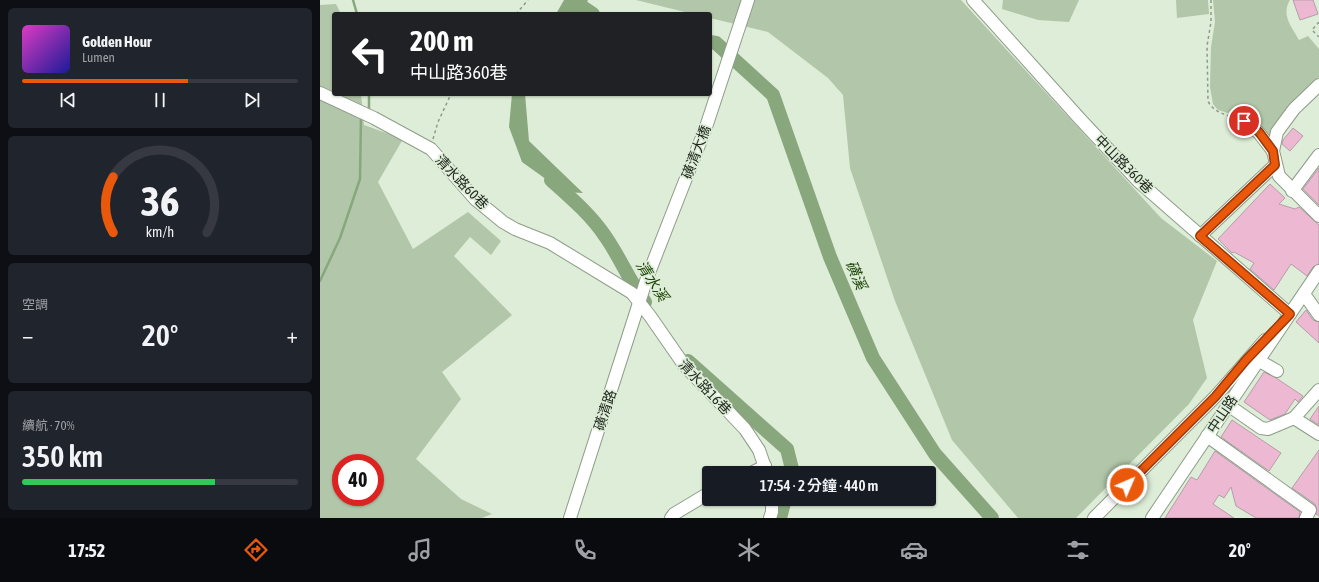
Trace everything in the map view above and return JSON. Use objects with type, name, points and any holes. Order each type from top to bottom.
[{"type":"street","name":"磺清大橋","points":[[640,302],[647,278],[706,127],[748,0]]},
{"type":"street","name":"中山路360巷","points":[[973,0],[1138,181],[1290,314]]},
{"type":"street","points":[[1319,84],[1294,109],[1277,132],[1273,151],[1275,165],[1279,176],[1292,191],[1319,216]]},
{"type":"street","name":"清水路60巷","points":[[320,93],[374,118],[431,149],[475,199],[503,222],[515,229],[550,243],[632,293],[640,302]]},
{"type":"street","points":[[1244,121],[1259,132],[1273,151]]},
{"type":"street","points":[[1292,191],[1319,155]]},
{"type":"street","points":[[1200,236],[1275,165]]},
{"type":"street","name":"中山路","points":[[1152,518],[1319,271]]},
{"type":"street","points":[[1304,294],[1319,315]]},
{"type":"street","name":"清水路16巷","points":[[640,302],[684,365],[745,429],[759,450],[765,466]]},
{"type":"street","name":"磺清路","points":[[570,518],[640,302]]},
{"type":"street","points":[[1094,518],[1215,397],[1246,360],[1290,314]]},
{"type":"street","points":[[1258,360],[1277,371]]},
{"type":"street","points":[[1228,404],[1261,428],[1268,429],[1294,418],[1319,390]]},
{"type":"street","points":[[1294,418],[1319,434]]},
{"type":"street","points":[[1207,436],[1310,510],[1306,518]]},
{"type":"street","points":[[671,518],[679,511],[702,497]]},
{"type":"street","points":[[770,518],[772,506]]},
{"type":"path","points":[[518,12],[528,0]]},
{"type":"path","points":[[1211,0],[1211,22],[1207,46],[1208,101],[1211,107],[1217,112],[1244,121]]},
{"type":"path","points":[[1319,22],[1312,30],[1319,37]]},
{"type":"path","points":[[431,149],[438,122],[450,96]]},
{"type":"shaded area","points":[[564,0],[588,0],[582,12],[557,12]]},
{"type":"shaded area","points":[[636,0],[961,0],[1161,218],[1217,261],[1193,320],[1207,378],[1189,404],[1076,518],[1018,518],[952,440],[895,301],[850,168],[843,95],[828,78],[768,32],[712,18],[712,12],[685,12]]},
{"type":"shaded area","points":[[1003,0],[1079,0],[1069,22],[1038,20],[1002,9]]},
{"type":"shaded area","points":[[1176,0],[1208,0],[1209,14],[1177,18]]},
{"type":"shaded area","points":[[1213,0],[1290,0],[1286,11],[1288,20],[1293,30],[1299,40],[1308,36],[1319,49],[1319,77],[1284,113],[1269,141],[1244,118],[1218,110],[1213,104],[1210,87],[1211,47],[1215,22]]},
{"type":"shaded area","points":[[336,4],[340,12],[332,12],[332,96],[361,96],[364,125],[403,139],[378,182],[413,249],[468,212],[501,241],[491,255],[470,237],[454,256],[512,315],[442,372],[461,399],[416,459],[461,499],[492,514],[482,518],[320,518],[320,5]]},
{"type":"shaded area","points":[[512,96],[525,96],[529,141],[583,193],[564,192],[522,162],[509,127]]},
{"type":"building","points":[[1293,0],[1313,0],[1318,14],[1300,20]]},
{"type":"building","points":[[1293,128],[1303,136],[1290,151],[1282,144],[1283,140]]},
{"type":"building","points":[[1319,168],[1319,205],[1303,189]]},
{"type":"building","points":[[1270,184],[1285,198],[1279,204],[1295,209],[1299,207],[1319,225],[1319,264],[1313,267],[1307,276],[1291,264],[1274,290],[1250,269],[1254,263],[1234,252],[1232,253],[1218,239]]},
{"type":"building","points":[[1306,310],[1313,320],[1319,322],[1319,343],[1296,322]]},
{"type":"building","points":[[1264,372],[1303,396],[1298,402],[1295,399],[1285,414],[1270,420],[1244,402]]},
{"type":"building","points":[[1319,406],[1319,425],[1310,419]]},
{"type":"building","points":[[1232,420],[1281,453],[1269,471],[1221,437]]},
{"type":"building","points":[[1319,450],[1319,516],[1316,514],[1317,510],[1315,504],[1292,488]]},
{"type":"building","points":[[1215,451],[1300,512],[1299,518],[1256,518],[1236,506],[1231,487],[1224,498],[1219,495],[1213,504],[1234,518],[1165,518],[1191,477],[1197,480]]},
{"type":"waterway","points":[[353,0],[356,12]]},
{"type":"waterway","name":"磺溪","points":[[572,0],[590,12]]},
{"type":"waterway","name":"磺溪","points":[[712,42],[716,43],[773,95],[830,257],[873,358],[935,454],[992,518]]},
{"type":"waterway","points":[[369,96],[369,109]]},
{"type":"waterway","points":[[320,281],[340,238],[360,179],[361,115]]},
{"type":"waterway","name":"清水溪","points":[[551,180],[580,206],[599,228],[645,302]]},
{"type":"waterway","name":"清水溪","points":[[688,361],[787,449],[791,466]]},
{"type":"waterway","name":"清水溪","points":[[780,518],[783,506]]},
{"type":"route","points":[[1127,485],[1215,397],[1246,360],[1290,314],[1200,236],[1275,165],[1273,151],[1259,132],[1244,121]]}]
